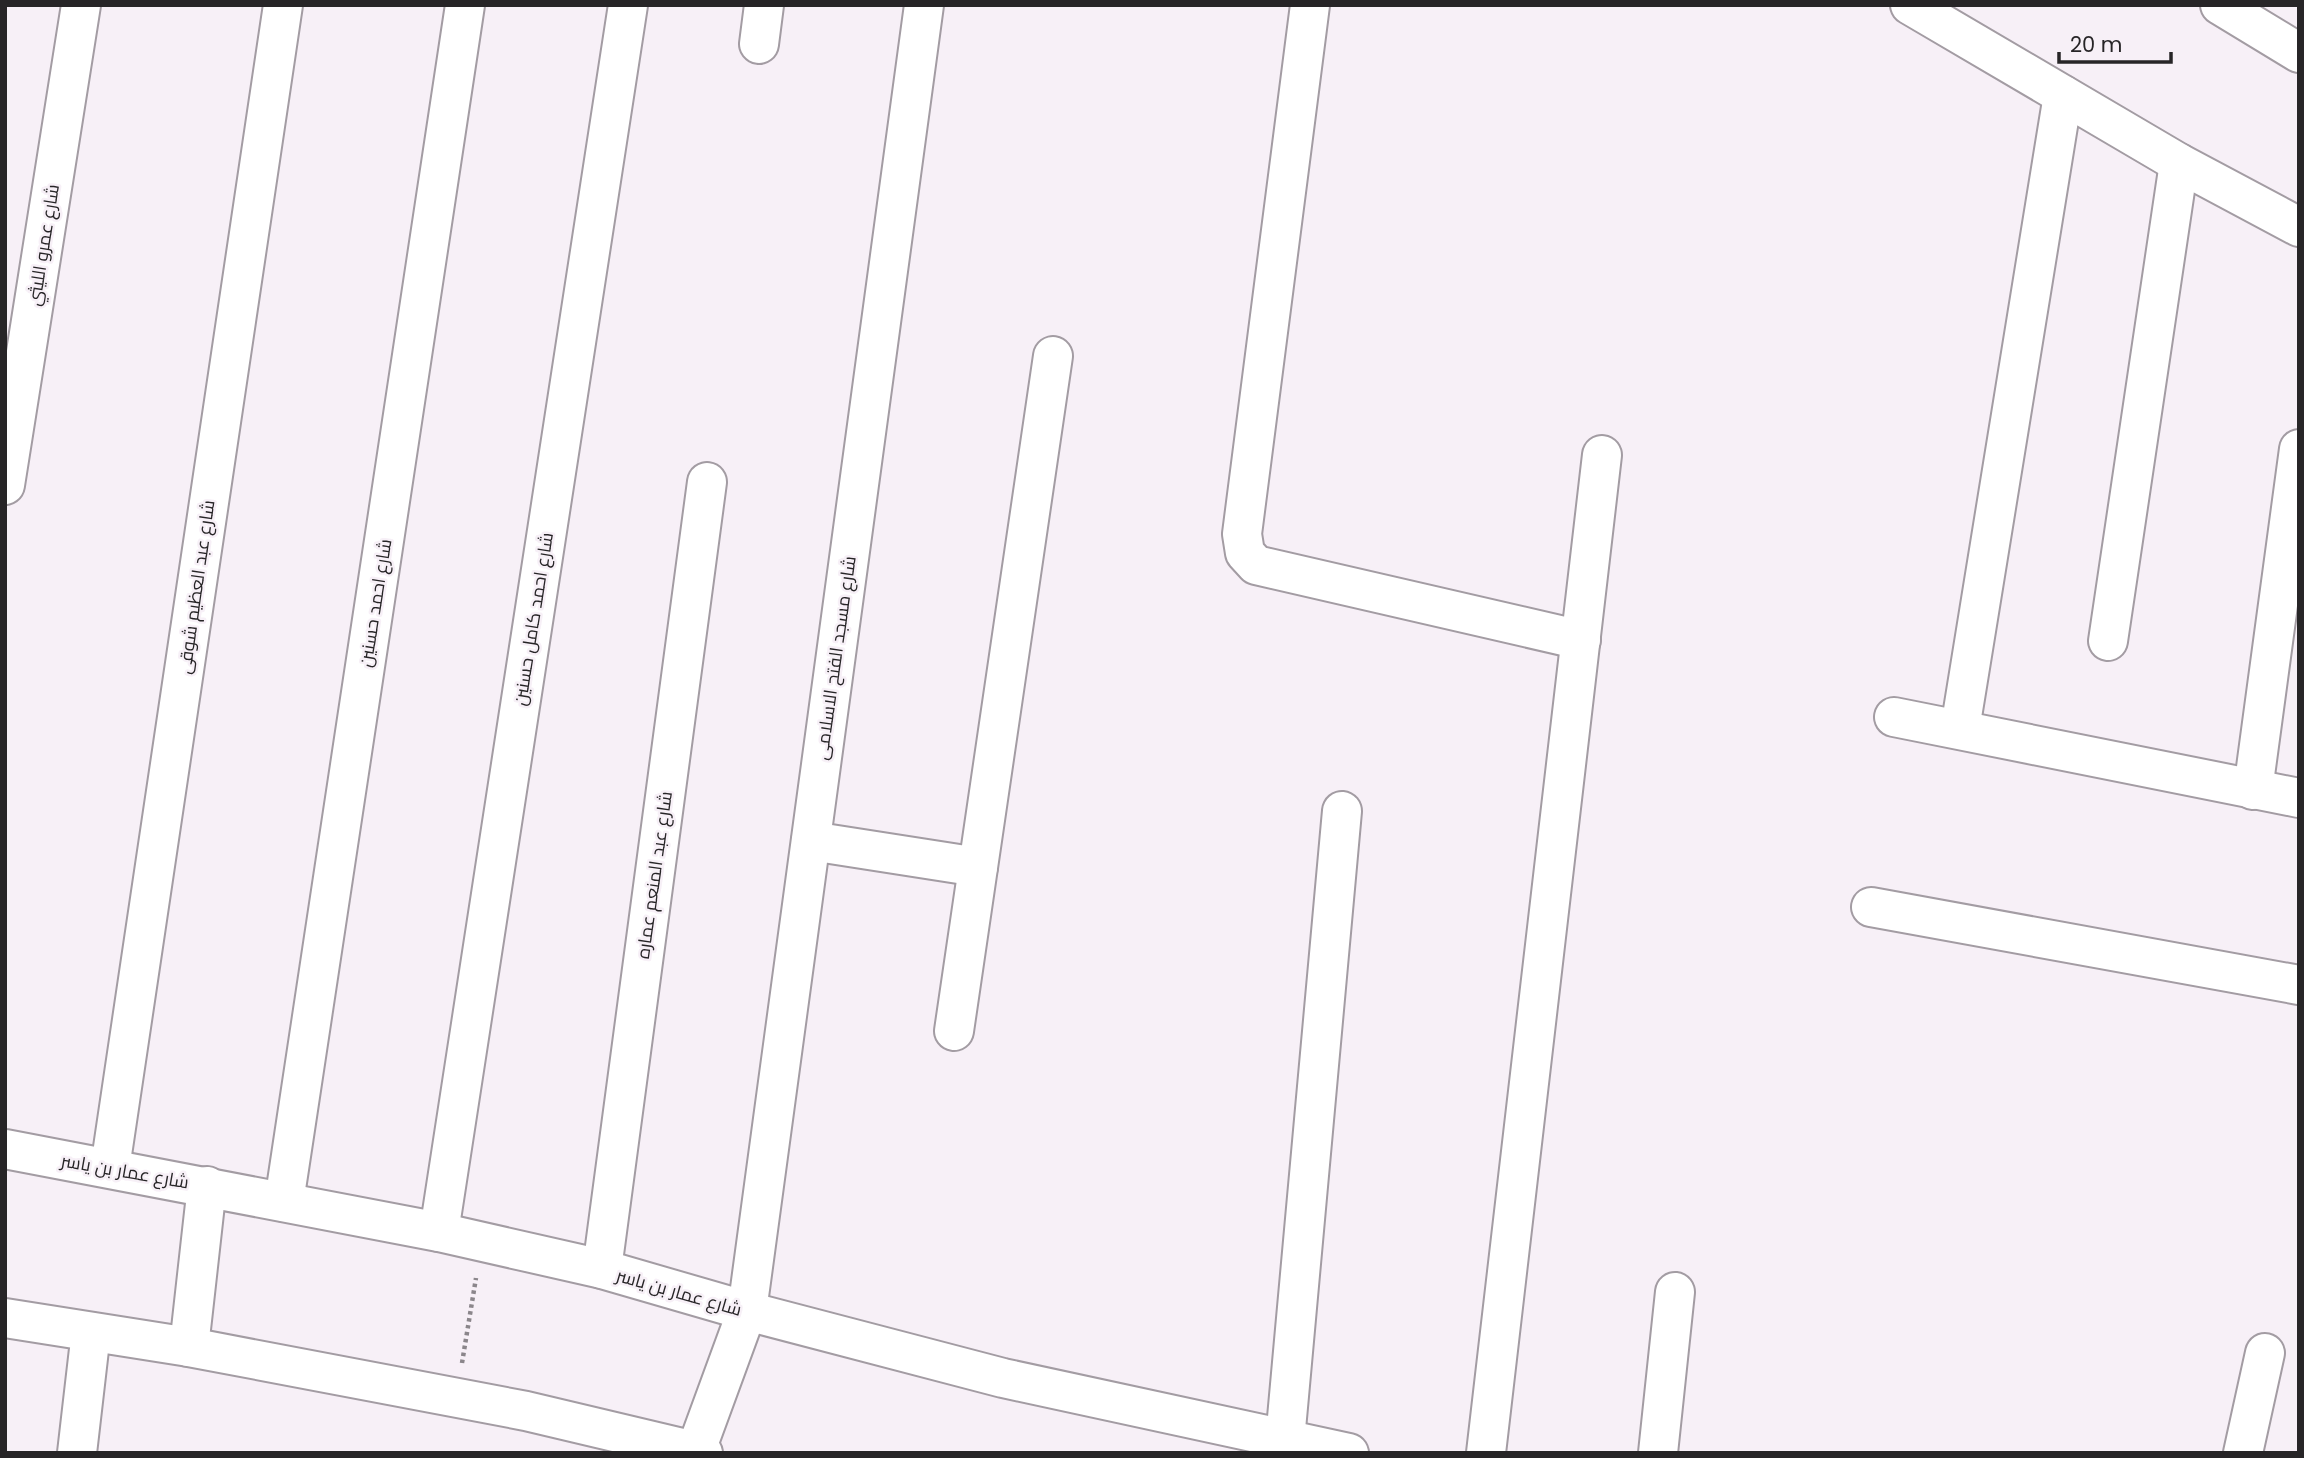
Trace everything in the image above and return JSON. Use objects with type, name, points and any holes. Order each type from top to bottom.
[{"type":"street","name":"شارع عمرو الليثي","points":[[5,485],[81,5]]},
{"type":"street","name":"شارع عبد العظيم شوقى","points":[[110,1168],[283,5]]},
{"type":"street","name":"شارع احمد حسنين","points":[[284,1202],[466,5]]},
{"type":"street","name":"شارع احمد كامل حسنين","points":[[439,1232],[628,5]]},
{"type":"street","points":[[759,44],[764,5]]},
{"type":"street","name":"شارع مسجد الفتح الاسلامى","points":[[698,1452],[747,1311],[924,5]]},
{"type":"street","points":[[1310,5],[1242,534],[1245,553],[1256,565],[1581,640]]},
{"type":"street","points":[[1910,5],[2179,163],[2299,228]]},
{"type":"street","points":[[2220,5],[2299,53]]},
{"type":"street","points":[[1960,729],[2063,95]]},
{"type":"street","points":[[2108,642],[2179,163]]},
{"type":"street","points":[[954,1031],[1053,356]]},
{"type":"street","points":[[2253,790],[2299,449]]},
{"type":"street","points":[[1486,1453],[1602,455]]},
{"type":"street","name":"شارع عبد المنعم عماره","points":[[602,1269],[707,482]]},
{"type":"street","points":[[1894,718],[1960,729],[2299,799]]},
{"type":"street","points":[[1285,1440],[1342,811]]},
{"type":"street","points":[[811,841],[978,867]]},
{"type":"street","points":[[1871,906],[2299,985]]},
{"type":"street","name":"شارع عمار بن ياسر","points":[[5,1149],[439,1232],[602,1269],[747,1311],[1003,1378],[1349,1453]]},
{"type":"street","points":[[189,1347],[207,1186]]},
{"type":"street","points":[[1658,1453],[1675,1292]]},
{"type":"street","points":[[5,1318],[189,1347],[526,1411],[698,1452]]},
{"type":"street","points":[[77,1453],[91,1332]]},
{"type":"street","points":[[2243,1453],[2265,1353]]},
{"type":"path","points":[[456,1398],[482,1242]]}]
